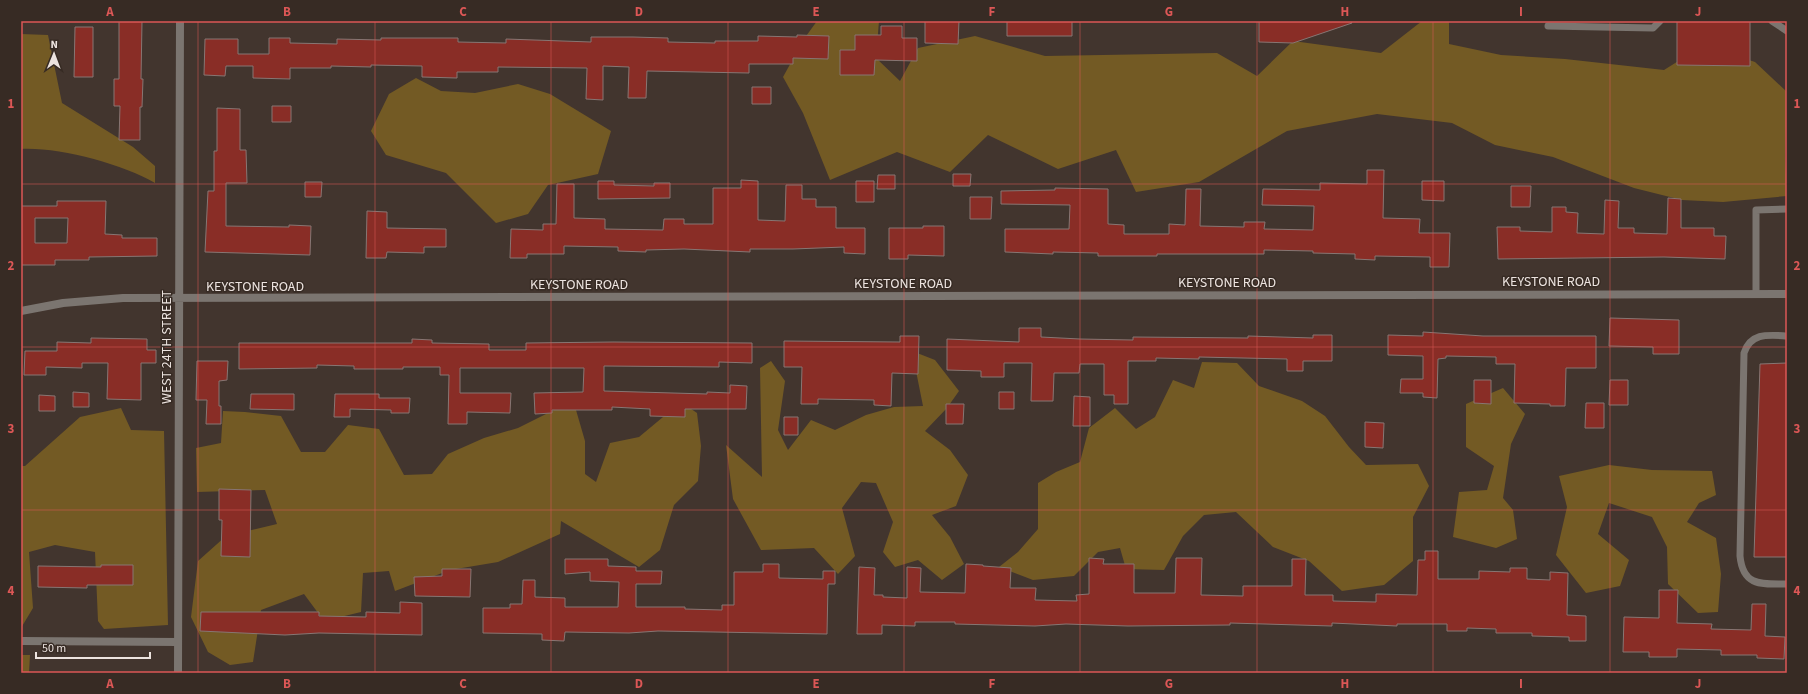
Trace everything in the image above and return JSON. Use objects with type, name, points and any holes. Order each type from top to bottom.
[{"type":"street","name":"WEST 24TH STREET","points":[[178,673],[180,21]]},
{"type":"street","name":"KEYSTONE ROAD","points":[[21,311],[63,303],[123,298],[1787,294]]},
{"type":"street","points":[[21,640],[178,642]]},
{"type":"lane","points":[[1548,26],[1653,28],[1660,21]]},
{"type":"lane","points":[[1772,21],[1787,31]]},
{"type":"lane","points":[[1756,294],[1756,210],[1787,209]]},
{"type":"lane","points":[[1787,336],[1760,335],[1750,341],[1744,353],[1740,556],[1743,570],[1750,580],[1762,584],[1787,584]]},
{"type":"shaded area","points":[[817,21],[879,21],[876,58],[900,81],[918,48],[975,36],[1045,56],[1217,53],[1257,76],[1293,41],[1381,53],[1422,21],[1449,21],[1449,44],[1501,55],[1565,59],[1664,70],[1704,45],[1755,62],[1787,92],[1785,156],[1787,196],[1723,202],[1682,200],[1634,188],[1553,157],[1495,145],[1452,123],[1377,114],[1287,131],[1199,182],[1136,192],[1116,150],[1058,169],[988,135],[950,172],[897,152],[830,180],[803,113],[783,77],[804,39]]},
{"type":"shaded area","points":[[21,34],[48,35],[62,103],[133,147],[155,166],[155,183],[125,169],[90,158],[53,151],[21,149]]},
{"type":"shaded area","points":[[416,78],[441,91],[475,93],[518,84],[550,94],[611,131],[598,174],[548,185],[528,214],[496,223],[446,173],[386,155],[371,131],[389,94]]},
{"type":"shaded area","points":[[912,351],[935,360],[959,391],[947,408],[925,431],[950,450],[968,475],[956,506],[932,515],[950,537],[964,564],[942,580],[918,560],[895,567],[883,552],[893,522],[876,483],[861,482],[842,508],[855,556],[838,574],[814,548],[761,550],[733,499],[726,445],[762,477],[760,368],[771,361],[785,381],[778,430],[788,450],[811,420],[835,430],[866,415],[894,407],[923,406]]},
{"type":"shaded area","points":[[1202,362],[1237,363],[1259,386],[1302,401],[1325,416],[1349,447],[1366,465],[1418,464],[1429,486],[1413,517],[1413,561],[1384,585],[1342,591],[1309,561],[1273,547],[1236,512],[1204,515],[1183,536],[1164,570],[1126,569],[1120,548],[1098,552],[1074,576],[1033,580],[999,567],[1018,552],[1038,529],[1038,483],[1056,472],[1080,462],[1089,428],[1115,408],[1136,429],[1155,417],[1173,380],[1194,388]]},
{"type":"shaded area","points":[[1503,388],[1525,414],[1511,444],[1503,498],[1513,510],[1517,539],[1496,548],[1453,537],[1459,492],[1487,490],[1494,466],[1466,447],[1466,404]]},
{"type":"shaded area","points":[[681,402],[697,413],[701,446],[698,481],[674,505],[660,550],[639,567],[561,521],[560,534],[498,562],[450,570],[395,591],[389,571],[363,573],[361,612],[324,621],[304,594],[261,610],[253,662],[230,665],[208,652],[191,617],[198,561],[226,536],[277,524],[265,490],[197,492],[196,448],[221,443],[223,411],[281,416],[301,452],[325,452],[348,425],[379,429],[404,475],[432,474],[448,454],[484,438],[518,428],[560,407],[576,410],[585,441],[585,474],[596,482],[610,443],[639,437]]},
{"type":"shaded area","points":[[121,408],[131,430],[164,431],[168,625],[104,629],[98,621],[95,552],[55,545],[29,552],[33,608],[21,628],[21,466],[25,466],[80,417]]},
{"type":"shaded area","points":[[1609,465],[1652,470],[1712,471],[1716,495],[1699,503],[1687,522],[1716,538],[1721,574],[1718,612],[1698,613],[1668,584],[1667,547],[1652,517],[1609,503],[1598,534],[1629,560],[1620,586],[1586,593],[1556,555],[1567,507],[1559,476]]},
{"type":"shaded area","points":[[21,655],[30,655],[29,673],[21,673]]},
{"type":"building","points":[[119,21],[142,21],[141,79],[143,79],[142,107],[140,107],[140,140],[119,140],[120,106],[114,106],[114,79],[119,79]]},
{"type":"building","points":[[925,21],[959,21],[958,44],[925,43]]},
{"type":"building","points":[[1007,21],[1072,21],[1072,36],[1007,36]]},
{"type":"building","points":[[1259,21],[1351,21],[1352,23],[1293,43],[1259,42]]},
{"type":"building","points":[[1677,21],[1750,21],[1750,66],[1677,65]]},
{"type":"building","points":[[881,26],[902,26],[902,38],[917,38],[917,61],[875,60],[874,75],[840,75],[840,50],[855,50],[855,35],[881,35]]},
{"type":"building","points":[[75,27],[93,27],[93,77],[74,77]]},
{"type":"building","points":[[797,35],[829,36],[828,59],[793,58],[793,64],[749,64],[749,73],[647,71],[646,98],[628,98],[629,67],[603,66],[603,100],[586,99],[587,68],[498,67],[498,72],[457,72],[457,78],[422,77],[422,66],[331,66],[331,68],[290,68],[290,79],[253,78],[253,66],[226,66],[225,76],[204,75],[205,39],[238,39],[238,54],[269,54],[269,38],[290,38],[290,43],[337,44],[337,39],[381,40],[381,38],[458,38],[458,42],[506,43],[506,39],[591,42],[591,37],[668,38],[668,42],[715,43],[715,41],[758,41],[758,36],[797,37]]},
{"type":"building","points":[[752,87],[771,87],[771,104],[752,104]]},
{"type":"building","points":[[272,106],[291,106],[291,122],[272,122]]},
{"type":"building","points":[[217,108],[240,109],[240,150],[246,150],[247,183],[226,183],[226,226],[311,226],[310,255],[205,252],[208,191],[214,191],[214,151],[217,151]]},
{"type":"building","points":[[1367,170],[1384,170],[1383,218],[1420,219],[1419,233],[1450,233],[1449,267],[1430,267],[1430,257],[1375,256],[1375,260],[1355,259],[1355,254],[1313,253],[1313,251],[1264,250],[1264,254],[1157,254],[1157,256],[1098,256],[1098,253],[1053,252],[1053,254],[1005,252],[1005,229],[1069,229],[1070,205],[1001,204],[1001,191],[1055,190],[1055,188],[1108,189],[1108,224],[1124,225],[1124,234],[1169,234],[1169,224],[1185,225],[1186,189],[1201,189],[1200,226],[1244,227],[1244,222],[1265,222],[1264,229],[1313,230],[1314,206],[1262,205],[1263,189],[1320,190],[1320,183],[1367,184]]},
{"type":"building","points":[[953,174],[971,174],[970,186],[953,186]]},
{"type":"building","points":[[878,175],[895,175],[895,189],[877,189]]},
{"type":"building","points":[[741,180],[758,181],[758,220],[785,221],[786,185],[802,185],[802,199],[816,199],[816,207],[836,207],[836,228],[865,228],[865,254],[844,253],[844,247],[750,249],[750,252],[684,249],[646,250],[646,252],[618,251],[618,247],[564,246],[564,254],[527,254],[527,258],[510,258],[511,229],[543,230],[543,224],[556,224],[557,184],[574,184],[574,218],[605,219],[605,229],[663,230],[664,219],[684,219],[684,224],[713,224],[713,188],[741,188]]},
{"type":"building","points":[[598,181],[614,181],[614,185],[654,186],[654,183],[670,183],[670,198],[598,199]]},
{"type":"building","points":[[856,181],[874,181],[874,202],[856,202]]},
{"type":"building","points":[[1422,181],[1444,181],[1444,201],[1422,200]]},
{"type":"building","points":[[305,182],[322,182],[321,197],[305,197]]},
{"type":"building","points":[[1511,186],[1531,186],[1530,207],[1511,207]]},
{"type":"building","points":[[970,197],[992,197],[991,219],[970,219]]},
{"type":"building","points":[[1668,198],[1681,199],[1681,228],[1714,228],[1714,236],[1726,236],[1725,259],[1664,257],[1498,259],[1497,227],[1520,227],[1520,231],[1552,232],[1552,207],[1566,207],[1566,212],[1578,213],[1577,233],[1604,234],[1605,200],[1619,201],[1618,228],[1634,228],[1634,233],[1667,234]]},
{"type":"building","points":[[57,201],[106,201],[105,234],[122,235],[122,238],[157,238],[157,256],[89,257],[89,260],[55,260],[55,265],[21,265],[21,206],[57,206]],"holes":[[[35,218],[68,218],[67,243],[35,243]]]},
{"type":"building","points":[[367,211],[387,212],[387,228],[446,229],[446,247],[424,247],[424,253],[387,252],[386,258],[366,258]]},
{"type":"building","points":[[923,226],[944,226],[944,256],[908,255],[908,259],[889,259],[889,228],[923,228]]},
{"type":"building","points":[[1610,318],[1679,320],[1679,354],[1653,354],[1653,347],[1609,346]]},
{"type":"building","points":[[1019,328],[1041,328],[1041,337],[1080,339],[1133,340],[1133,337],[1248,338],[1248,336],[1313,338],[1313,335],[1332,335],[1332,361],[1303,361],[1303,371],[1287,371],[1287,359],[1199,357],[1199,359],[1156,358],[1156,361],[1128,361],[1128,404],[1114,404],[1114,395],[1104,395],[1104,364],[1080,364],[1079,373],[1054,373],[1053,401],[1031,401],[1032,363],[1004,363],[1004,377],[981,377],[981,371],[947,370],[947,339],[1019,342]]},
{"type":"building","points":[[1423,332],[1483,336],[1596,336],[1596,368],[1566,368],[1565,406],[1514,403],[1515,364],[1496,364],[1496,357],[1446,356],[1446,358],[1438,359],[1437,398],[1423,397],[1423,393],[1400,393],[1401,379],[1423,379],[1423,356],[1388,355],[1388,335],[1423,336]]},
{"type":"building","points":[[900,336],[919,336],[918,374],[892,373],[891,406],[874,405],[874,400],[818,399],[818,404],[801,404],[802,367],[784,367],[784,341],[900,342]]},
{"type":"building","points":[[91,338],[147,339],[147,350],[156,350],[156,363],[141,363],[141,400],[107,399],[108,363],[82,363],[82,368],[46,367],[46,375],[24,375],[25,351],[57,351],[57,342],[91,343]]},
{"type":"building","points":[[412,339],[432,340],[432,343],[489,344],[489,350],[526,350],[526,343],[752,343],[752,363],[719,362],[719,367],[604,366],[604,391],[707,394],[707,392],[730,393],[730,385],[747,386],[746,409],[685,409],[685,417],[650,416],[650,409],[612,407],[612,410],[552,410],[552,413],[535,414],[534,393],[583,392],[584,368],[460,368],[460,393],[511,393],[510,413],[467,412],[467,424],[448,424],[449,375],[440,375],[440,367],[354,369],[354,366],[317,365],[317,368],[239,369],[239,343],[412,343]]},
{"type":"building","points":[[197,361],[228,361],[227,380],[219,381],[221,424],[206,424],[207,400],[196,400]]},
{"type":"building","points":[[1787,363],[1787,557],[1754,557],[1760,364]]},
{"type":"building","points":[[1474,380],[1491,380],[1491,404],[1474,403]]},
{"type":"building","points":[[1610,380],[1628,380],[1628,405],[1609,405]]},
{"type":"building","points":[[73,392],[89,393],[89,407],[73,407]]},
{"type":"building","points":[[999,392],[1014,392],[1014,409],[999,409]]},
{"type":"building","points":[[251,394],[294,394],[294,410],[250,409]]},
{"type":"building","points":[[335,394],[379,394],[379,398],[410,398],[409,413],[391,413],[391,410],[350,409],[350,417],[334,417]]},
{"type":"building","points":[[39,395],[55,396],[55,411],[39,411]]},
{"type":"building","points":[[1074,396],[1090,397],[1090,426],[1073,426]]},
{"type":"building","points":[[1586,403],[1604,403],[1604,428],[1585,428]]},
{"type":"building","points":[[946,404],[964,404],[963,424],[946,424]]},
{"type":"building","points":[[784,417],[798,417],[798,435],[784,435]]},
{"type":"building","points":[[1365,422],[1384,423],[1383,448],[1365,447]]},
{"type":"building","points":[[219,489],[251,490],[250,557],[221,556],[222,520],[219,520]]},
{"type":"building","points":[[1425,551],[1438,551],[1438,579],[1479,579],[1479,571],[1510,572],[1510,568],[1527,568],[1527,579],[1550,580],[1550,572],[1568,573],[1567,615],[1586,616],[1586,641],[1569,641],[1569,637],[1532,636],[1532,633],[1496,633],[1496,629],[1467,628],[1467,631],[1447,631],[1447,624],[1397,624],[1397,626],[1332,623],[1332,626],[1230,623],[1230,625],[1128,626],[1066,624],[1035,626],[955,624],[955,622],[915,622],[915,626],[882,625],[882,634],[857,634],[859,567],[875,568],[874,595],[883,595],[883,597],[907,598],[907,567],[921,568],[920,592],[965,593],[966,564],[1011,568],[1010,588],[1036,588],[1035,600],[1077,601],[1076,595],[1089,594],[1089,558],[1104,559],[1103,564],[1134,564],[1134,593],[1175,593],[1176,558],[1202,558],[1201,595],[1243,596],[1243,586],[1292,586],[1292,559],[1306,559],[1305,595],[1333,595],[1333,601],[1376,602],[1376,594],[1417,595],[1418,560],[1425,560]]},
{"type":"building","points":[[565,559],[608,559],[608,566],[636,567],[636,571],[662,571],[661,584],[636,584],[636,607],[685,607],[685,609],[722,610],[722,605],[734,605],[734,572],[763,572],[763,564],[779,564],[779,578],[823,579],[823,571],[835,571],[835,584],[828,584],[827,634],[658,631],[629,633],[565,632],[564,641],[542,640],[542,634],[483,633],[483,608],[510,608],[510,604],[522,604],[523,580],[535,580],[535,597],[565,598],[565,607],[618,607],[619,582],[590,581],[590,572],[565,574]]},
{"type":"building","points":[[101,565],[133,565],[133,585],[87,585],[87,588],[38,587],[38,566],[101,567]]},
{"type":"building","points":[[442,569],[471,569],[470,597],[415,596],[414,577],[442,576]]},
{"type":"building","points":[[1659,590],[1678,590],[1677,623],[1712,624],[1711,629],[1751,630],[1752,604],[1766,604],[1765,636],[1785,637],[1784,659],[1757,658],[1757,655],[1721,655],[1721,650],[1677,649],[1677,657],[1649,657],[1649,652],[1623,652],[1624,617],[1659,618]]},
{"type":"building","points":[[400,602],[422,603],[422,635],[319,633],[285,635],[200,631],[201,612],[319,612],[319,616],[366,617],[366,612],[400,613]]}]
